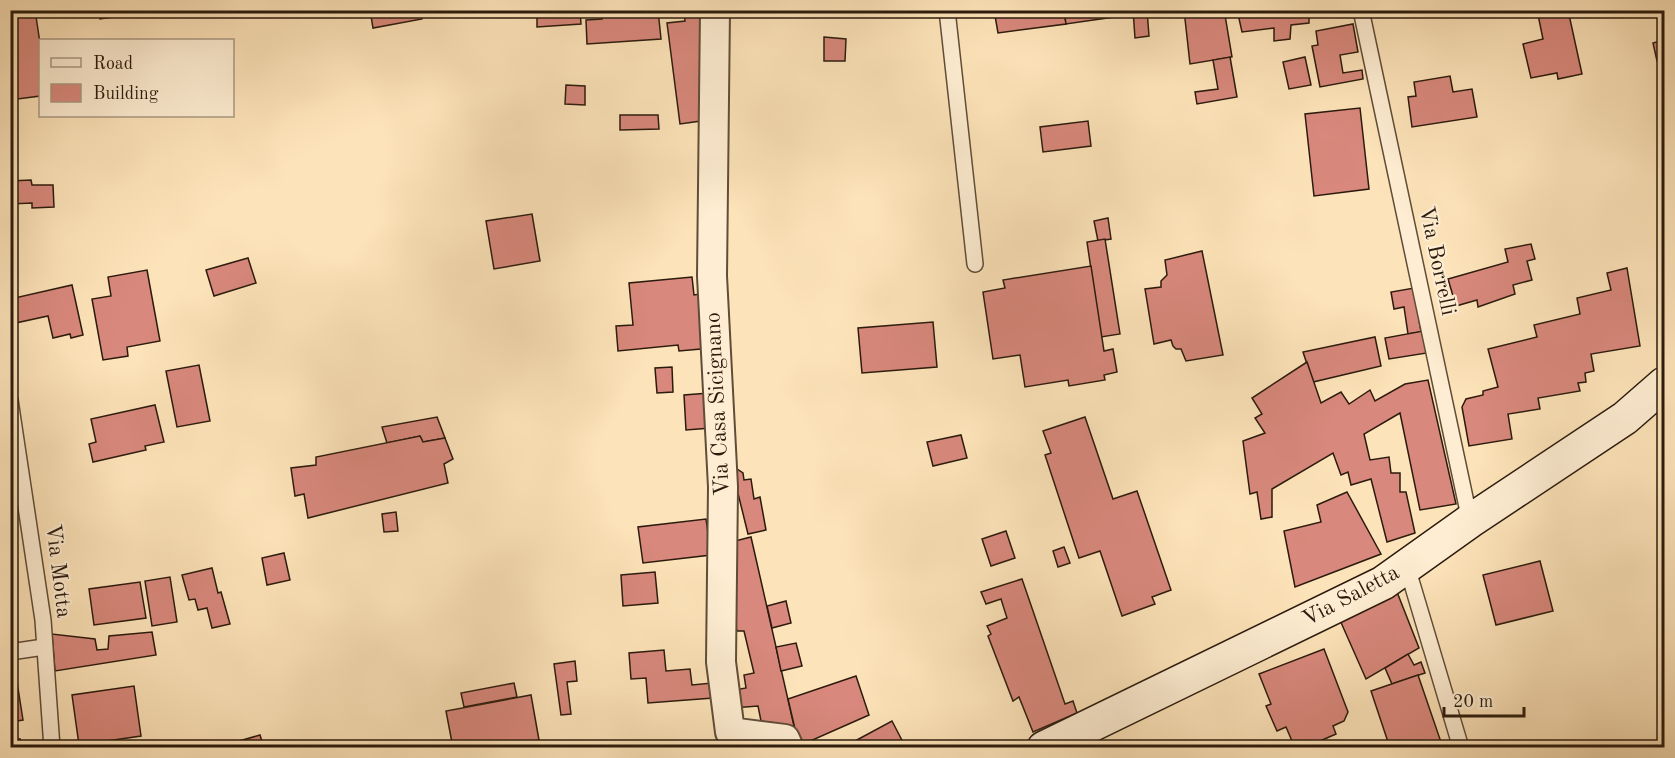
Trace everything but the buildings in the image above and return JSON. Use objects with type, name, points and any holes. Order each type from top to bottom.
[{"type":"street","name":"Via Casa Sicignano","points":[[715,10],[712,276],[723,487],[721,662],[730,732],[785,740],[789,747]]},
{"type":"street","name":"Via Saletta","points":[[1044,747],[1383,583],[1470,520],[1624,418],[1665,384]]},
{"type":"lane","points":[[947,10],[975,264]]},
{"type":"lane","name":"Via Borrelli","points":[[1361,10],[1470,520]]},
{"type":"lane","name":"Via Motta","points":[[10,400],[43,620],[52,747]]},
{"type":"lane","points":[[1407,567],[1461,747]]},
{"type":"lane","points":[[10,652],[44,647]]}]
